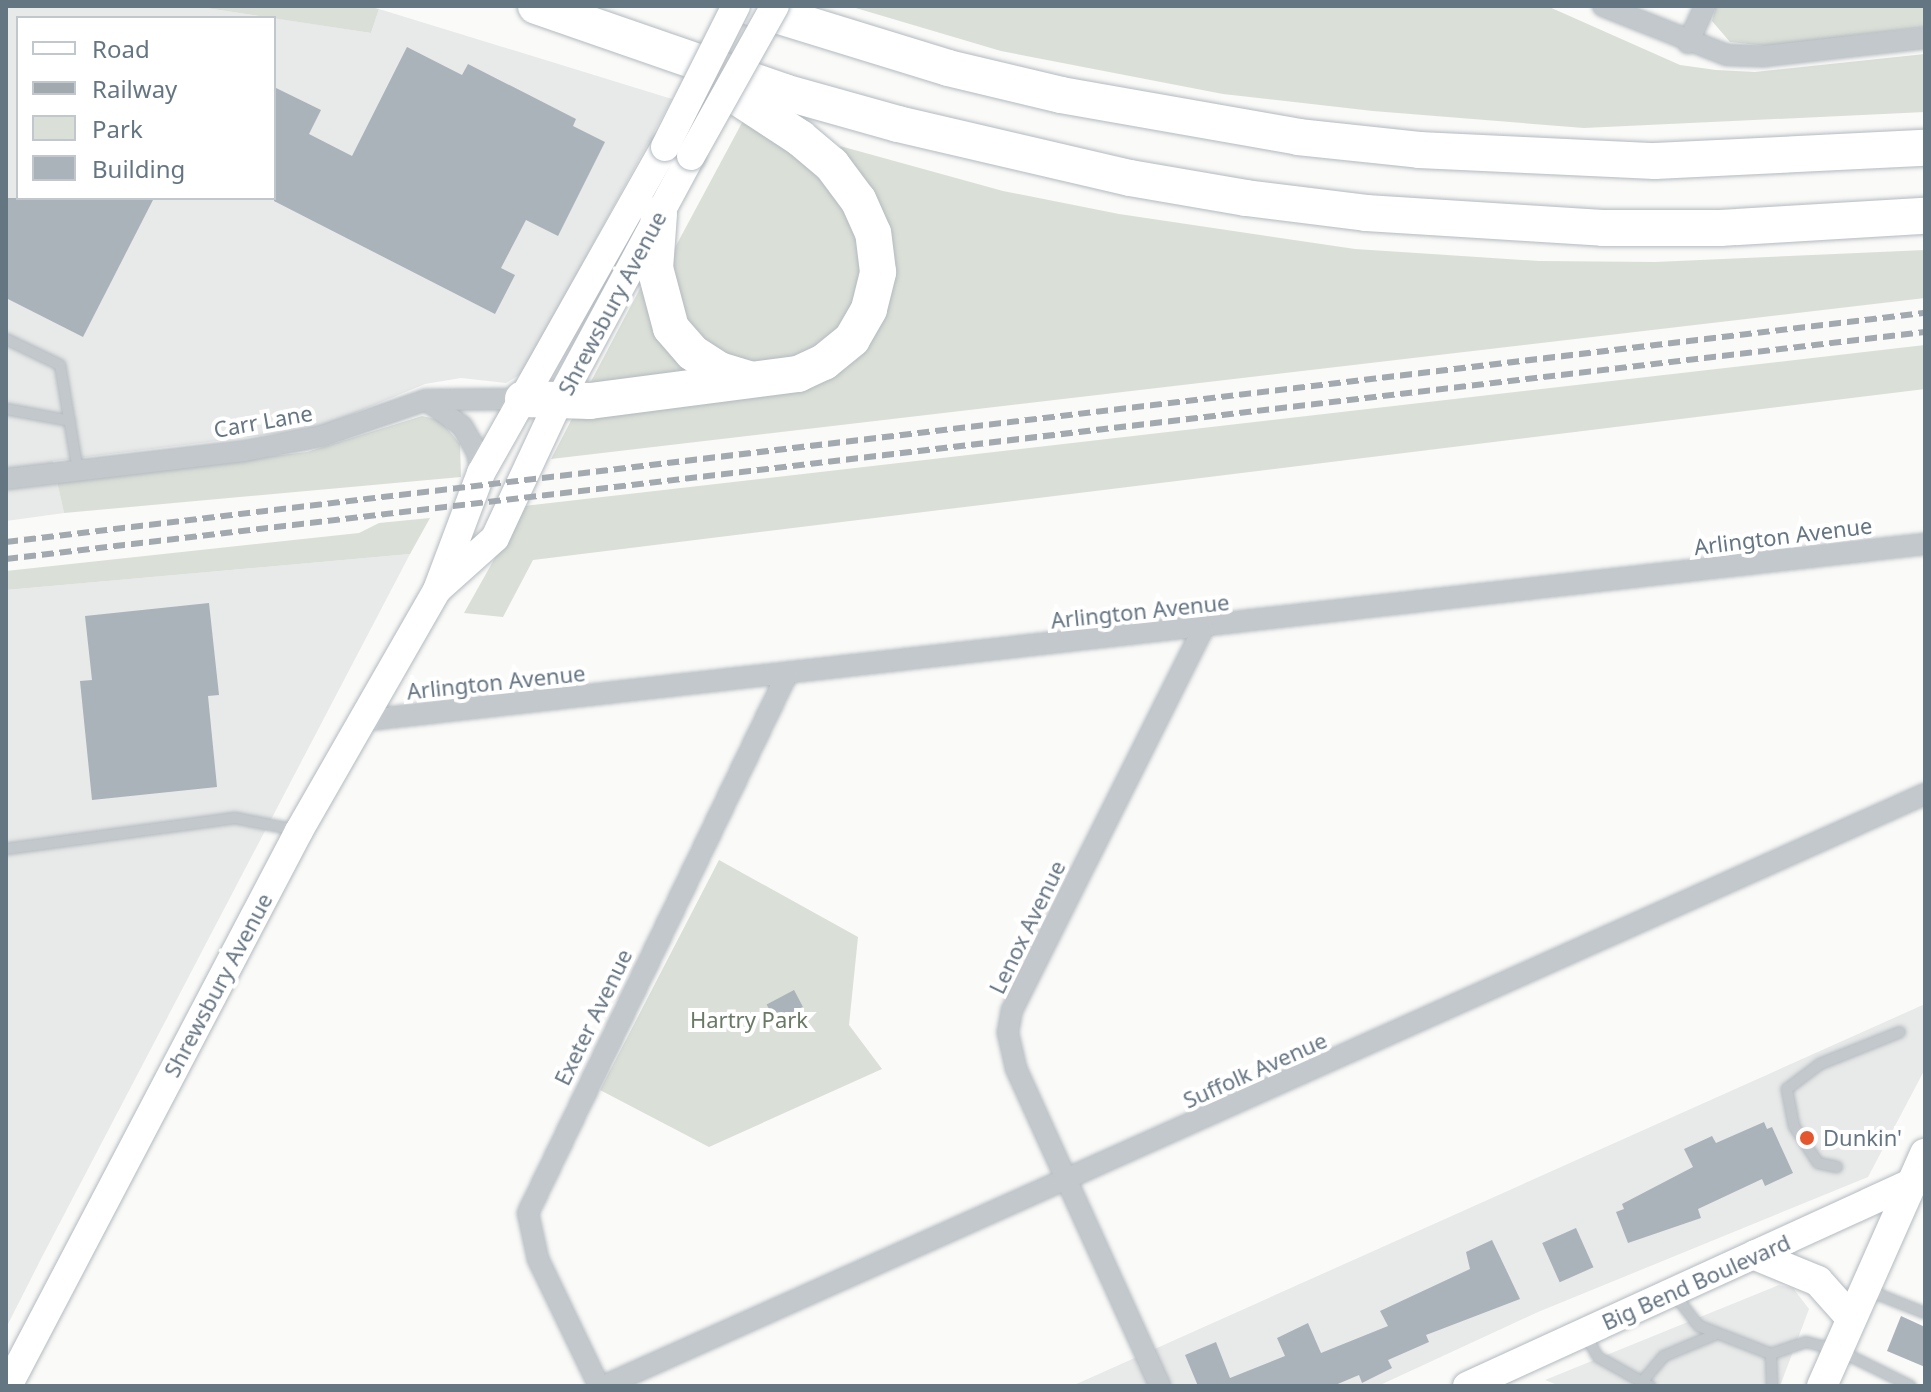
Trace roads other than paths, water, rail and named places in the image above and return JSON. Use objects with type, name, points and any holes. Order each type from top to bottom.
[{"type":"highway","points":[[536,6],[671,54],[898,124],[1130,178],[1246,198],[1366,213],[1603,228],[1720,228],[1925,216]]},
{"type":"highway","points":[[747,6],[934,64],[1061,95],[1298,137],[1448,152],[1655,161],[1925,148]]},
{"type":"highway","points":[[523,399],[559,401],[798,374],[824,362],[852,339],[869,309],[878,272],[873,233],[858,200],[832,165],[800,138],[671,54]]},
{"type":"highway","points":[[659,214],[655,268],[671,328],[693,353],[719,370],[755,380]]},
{"type":"main road","name":"Shrewsbury Avenue","points":[[437,590],[495,538],[559,401],[659,214],[678,152],[736,6]]},
{"type":"main road","name":"Shrewsbury Avenue","points":[[8,1386],[299,831],[359,721],[437,590],[481,473],[523,399],[678,152],[775,6]]},
{"type":"main road","points":[[1822,1386],[1864,1289],[1918,1180],[1925,1154]]},
{"type":"main road","name":"Big Bend Boulevard","points":[[1467,1386],[1918,1180]]},
{"type":"main road","points":[[1755,1255],[1818,1281],[1851,1318]]},
{"type":"street","points":[[1603,6],[1688,43],[1727,55],[1764,56],[1925,38]]},
{"type":"street","points":[[1688,43],[1705,6]]},
{"type":"street","name":"Carr Lane","points":[[6,479],[322,436],[426,400],[523,399]]},
{"type":"street","points":[[426,400],[462,426],[477,452],[481,473]]},
{"type":"street","name":"Arlington Avenue","points":[[359,721],[1203,629],[1925,544]]},
{"type":"street","name":"Lenox Avenue","points":[[1160,1386],[1016,1068],[1008,1032],[1012,1010],[1203,629]]},
{"type":"street","name":"Exeter Avenue","points":[[602,1386],[538,1259],[528,1213],[787,674]]},
{"type":"street","name":"Suffolk Avenue","points":[[602,1386],[1066,1182],[1925,794]]},
{"type":"lane","points":[[6,339],[60,365],[78,471]]},
{"type":"lane","points":[[6,409],[70,421]]},
{"type":"lane","points":[[6,849],[235,818],[299,831]]},
{"type":"lane","points":[[1837,1167],[1818,1163],[1786,1103],[1787,1089],[1820,1064],[1900,1032]]},
{"type":"lane","points":[[1864,1289],[1925,1313]]},
{"type":"lane","points":[[1673,1292],[1699,1326],[1714,1335],[1771,1354],[1806,1342],[1838,1350],[1911,1386]]},
{"type":"lane","points":[[1584,1332],[1598,1357],[1646,1384],[1664,1356],[1714,1335]]},
{"type":"lane","points":[[1771,1354],[1772,1386]]},
{"type":"railway","points":[[6,542],[1925,313]]},
{"type":"railway","points":[[6,559],[1925,332]]},
{"type":"place","name":"Dunkin'","points":[[1807,1138]]},
{"type":"park label","name":"Hartry Park","points":[[749,1020]]}]
